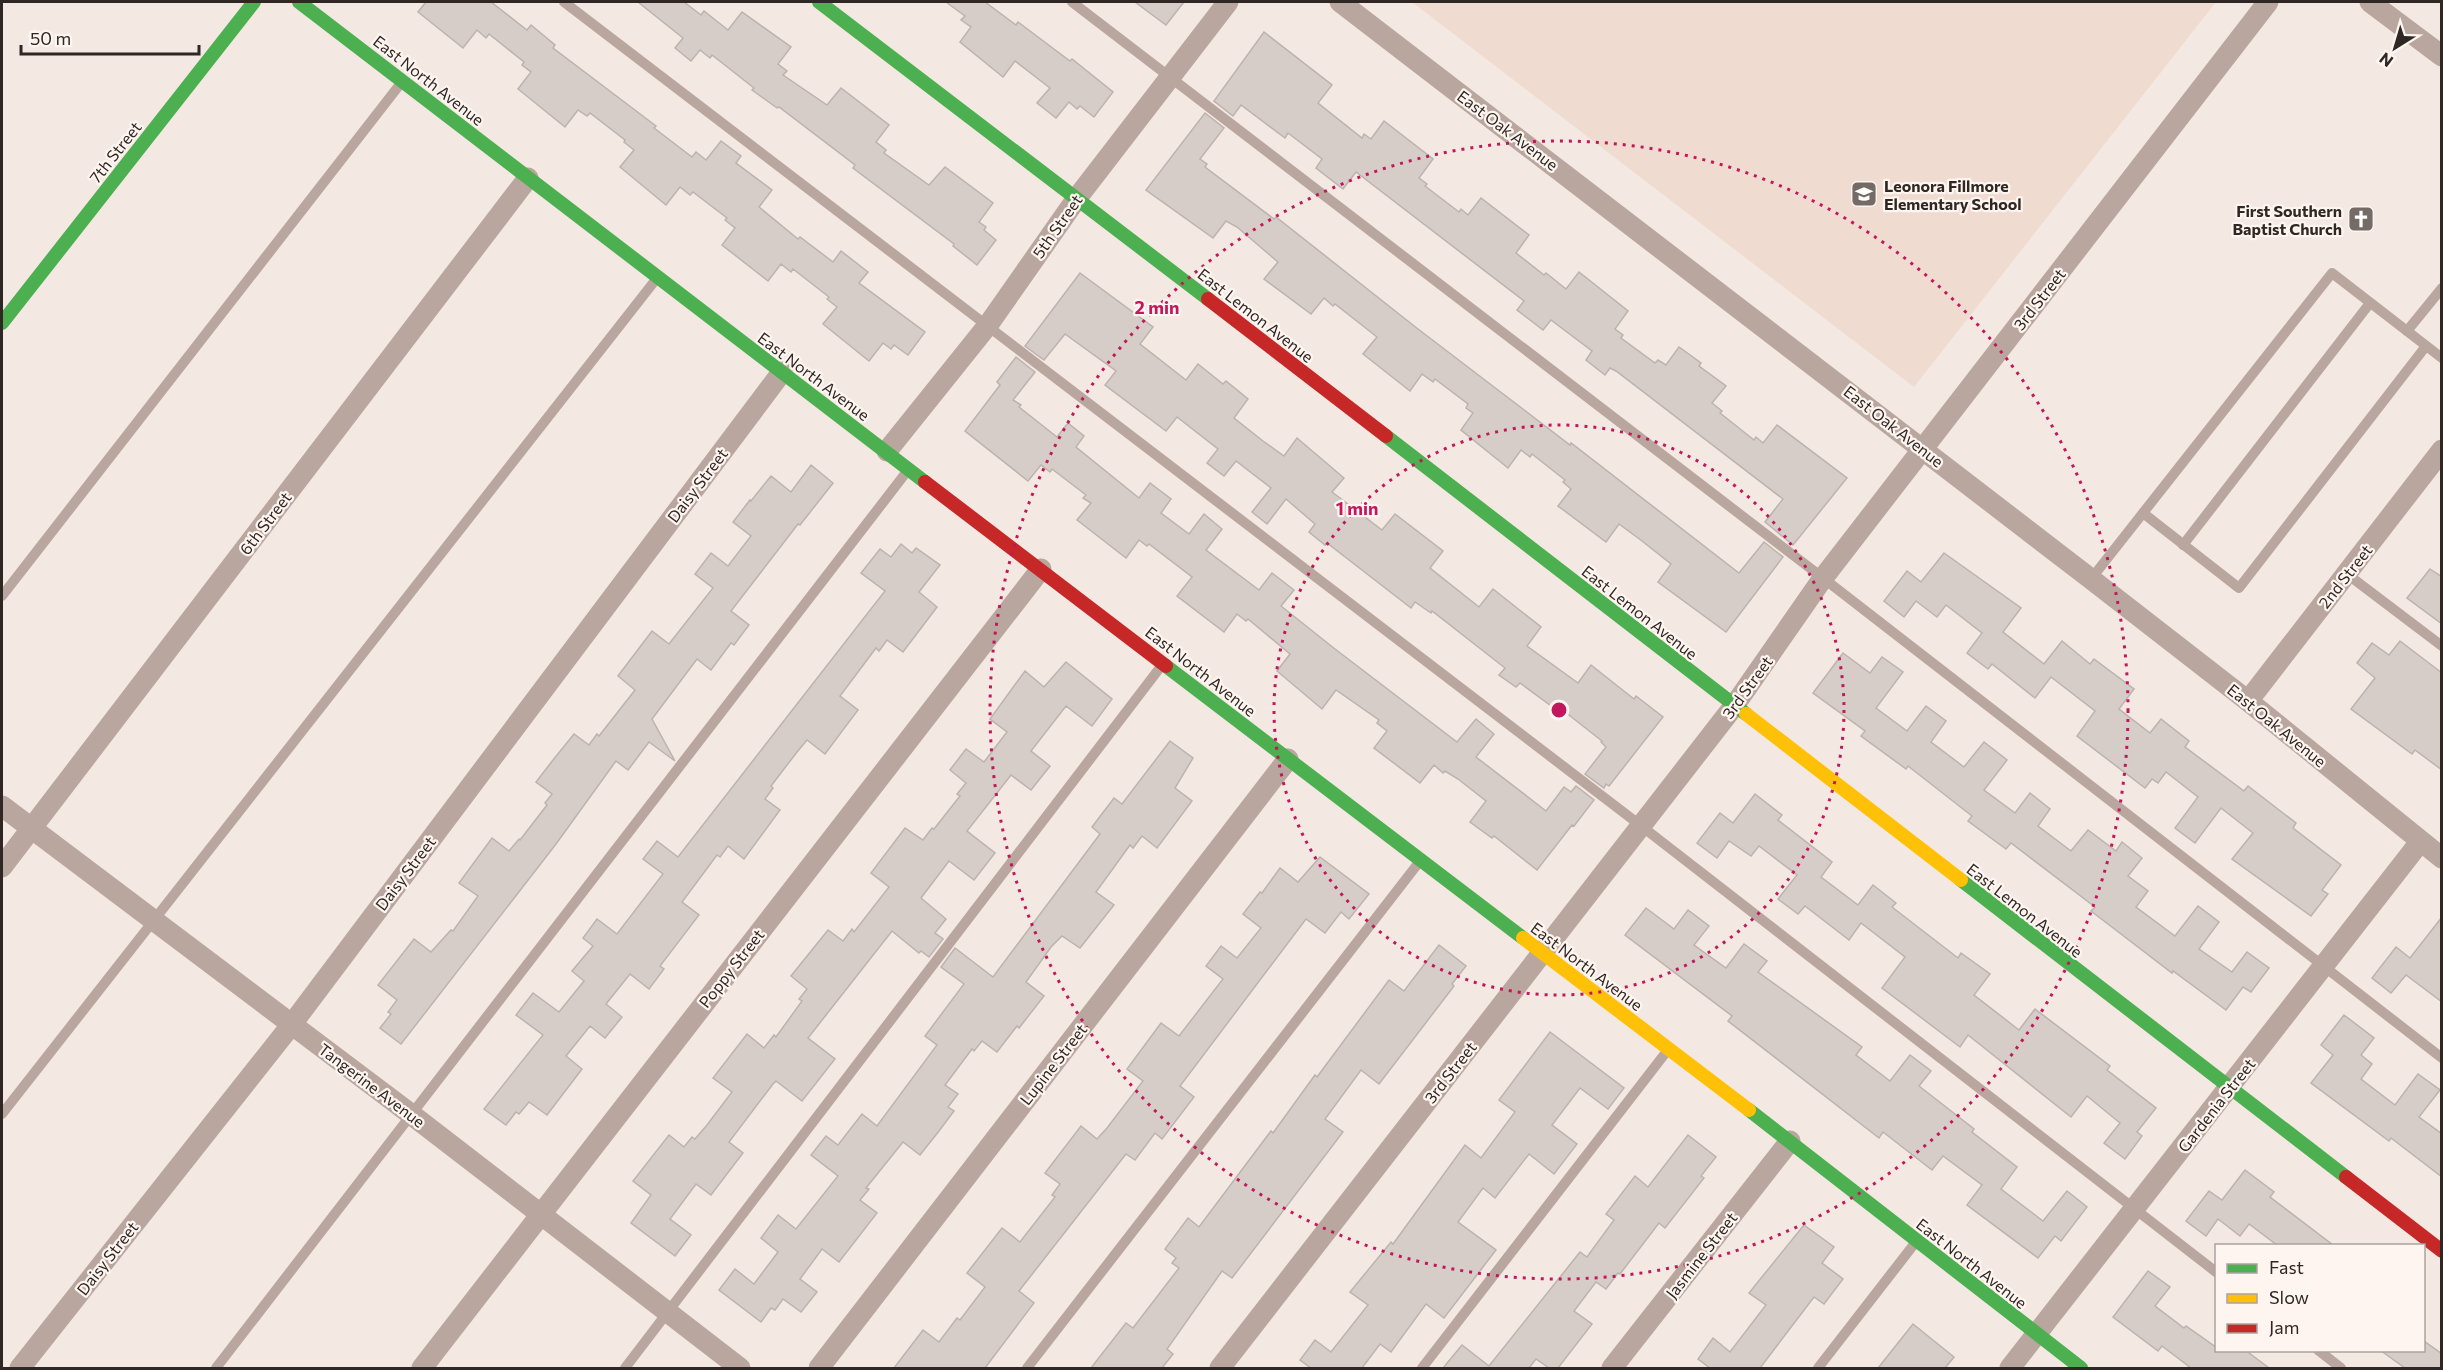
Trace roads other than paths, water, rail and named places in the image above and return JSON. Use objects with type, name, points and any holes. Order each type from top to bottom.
[{"type":"street","name":"7th Street","points":[[2,323],[254,2]]},
{"type":"street","name":"East North Avenue","points":[[299,2],[657,278],[1669,1049],[2081,1368]]},
{"type":"street","name":"East Lemon Avenue","points":[[819,2],[1077,198],[2442,1251]]},
{"type":"street","name":"5th Street","points":[[887,451],[988,325],[1077,198],[1228,2]]},
{"type":"street","name":"East Oak Avenue","points":[[1340,2],[1923,448],[2248,701],[2442,858]]},
{"type":"street","name":"3rd Street","points":[[1220,1368],[1734,706],[1823,578],[2268,2]]},
{"type":"street","points":[[2370,2],[2442,56]]},
{"type":"street","name":"6th Street","points":[[2,867],[528,178]]},
{"type":"street","name":"Daisy Street","points":[[20,1368],[292,1024],[782,372]]},
{"type":"street","name":"2nd Street","points":[[2248,701],[2441,452]]},
{"type":"street","name":"Poppy Street","points":[[422,1368],[1041,569]]},
{"type":"street","name":"Lupine Street","points":[[819,1368],[1288,759]]},
{"type":"street","name":"Tangerine Avenue","points":[[2,806],[412,1115],[740,1368]]},
{"type":"street","name":"Gardenia Street","points":[[2010,1368],[2230,1089],[2322,966],[2420,842]]},
{"type":"street","name":"Jasmine Street","points":[[1612,1368],[1790,1142]]},
{"type":"lane","points":[[564,2],[1640,825],[2215,1270]]},
{"type":"lane","points":[[1072,2],[1823,578],[2442,1058]]},
{"type":"lane","points":[[2,596],[403,81]]},
{"type":"lane","points":[[2091,579],[2332,273],[2426,346],[2440,352]]},
{"type":"lane","points":[[2,1114],[657,278]]},
{"type":"lane","points":[[2407,331],[2442,288]]},
{"type":"lane","points":[[2183,545],[2370,303]]},
{"type":"lane","points":[[2143,513],[2239,588],[2426,346]]},
{"type":"lane","points":[[216,1368],[909,469]]},
{"type":"lane","points":[[2347,574],[2442,646]]},
{"type":"lane","points":[[625,1368],[1163,663]]},
{"type":"lane","points":[[1027,1368],[1420,860]]},
{"type":"lane","points":[[1422,1368],[1669,1049]]},
{"type":"lane","points":[[1818,1368],[1917,1240]]},
{"type":"lane","points":[[2321,1352],[2341,1368]]},
{"type":"place","name":"Leonora Fillmore Elementary School","points":[[1864,194]]},
{"type":"place","name":"First Southern Baptist Church","points":[[2361,219]]}]
